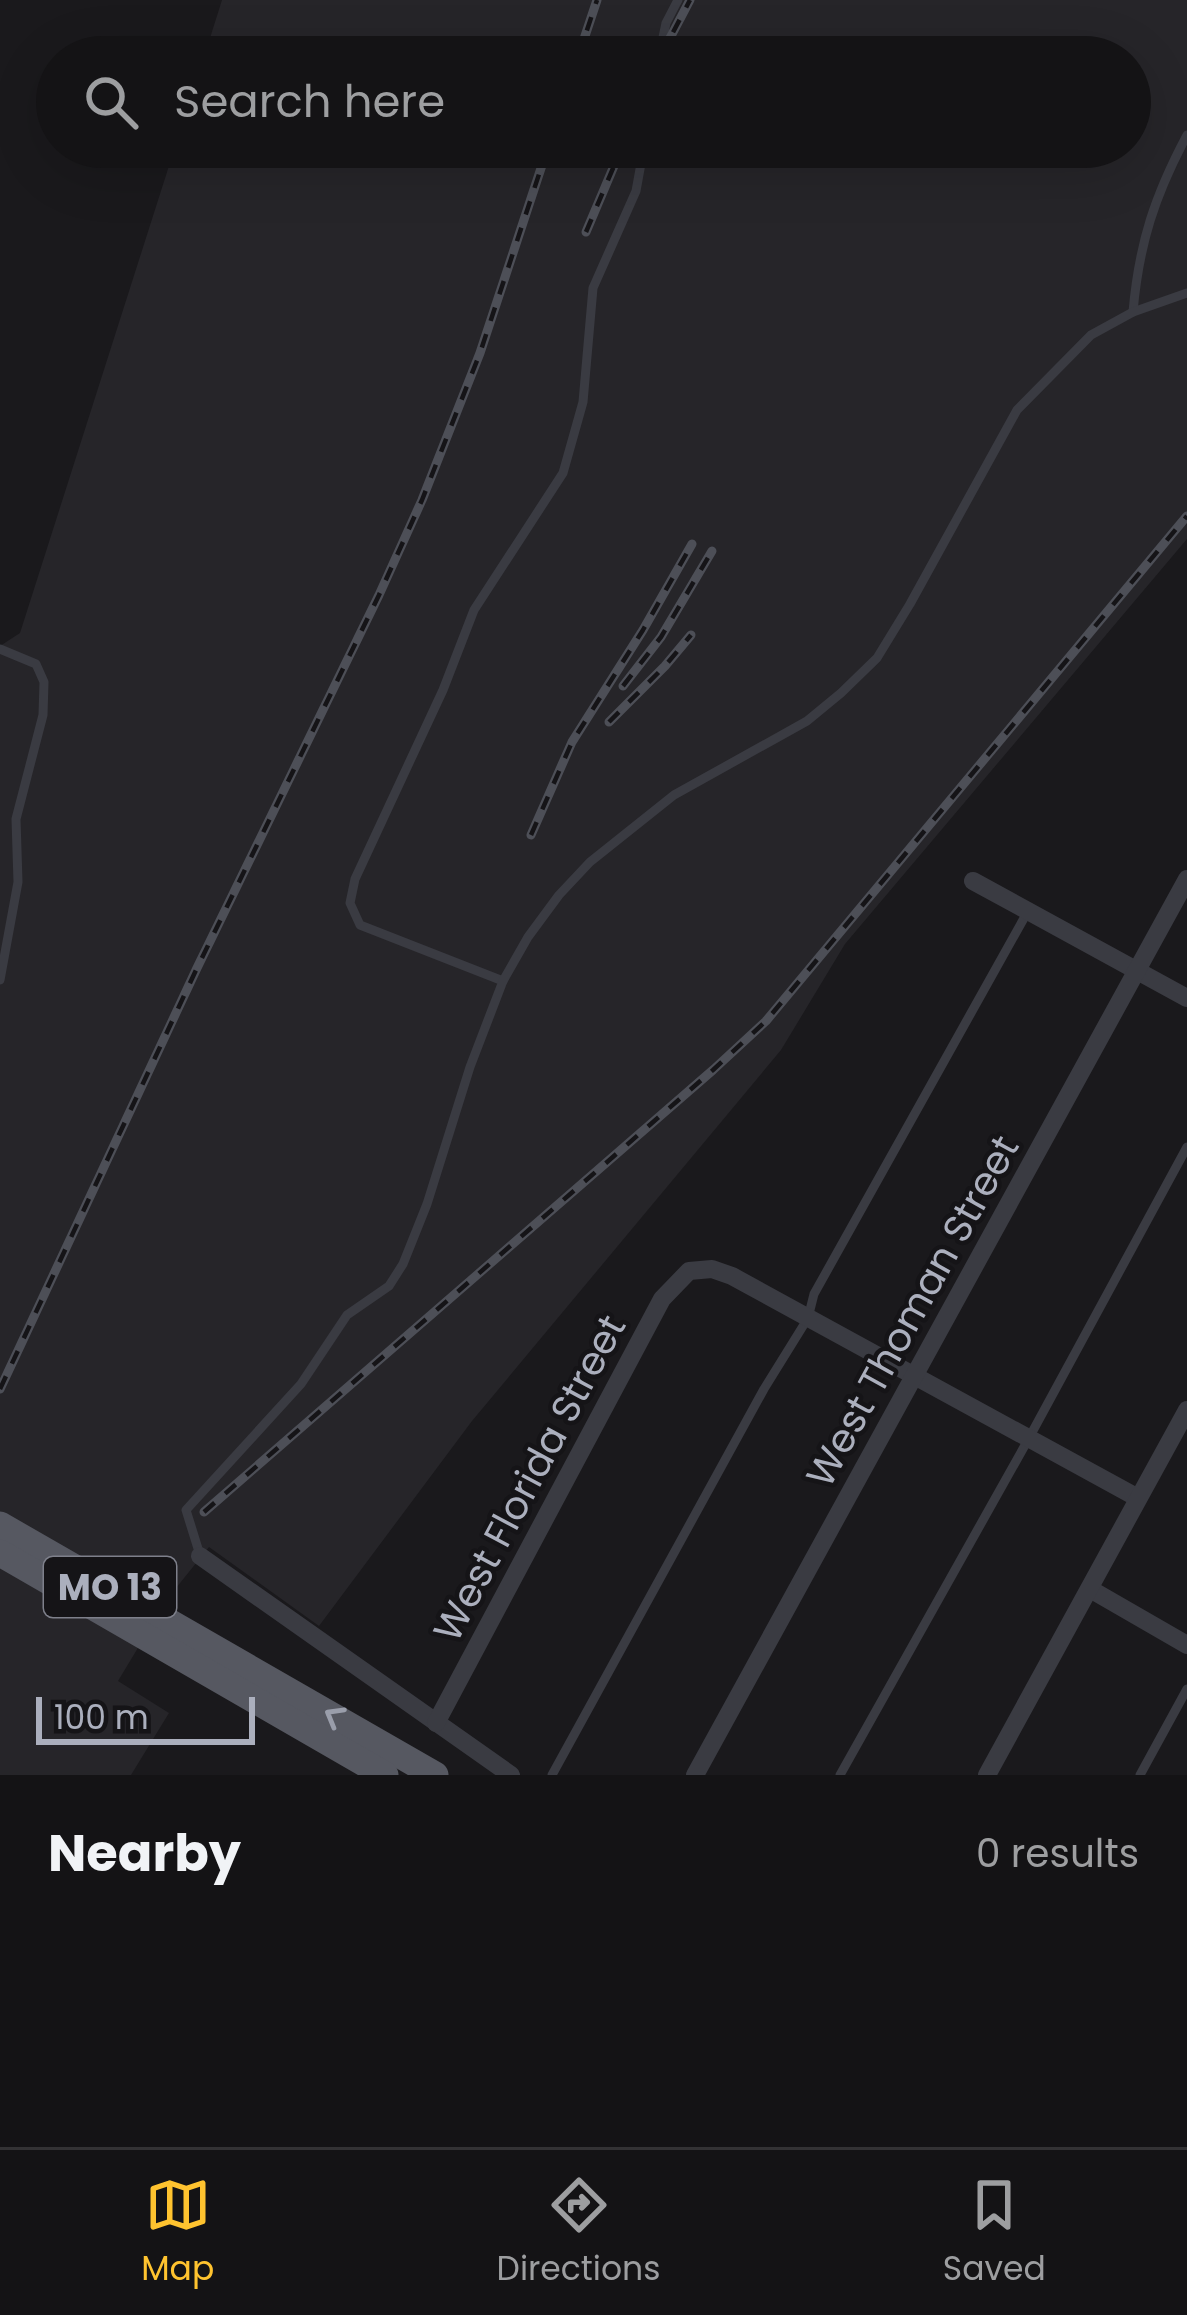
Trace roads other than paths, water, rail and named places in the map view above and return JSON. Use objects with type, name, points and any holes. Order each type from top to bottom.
[{"type":"main road","name":"MO 13","points":[[0,1525],[385,1775]]},
{"type":"main road","name":"MO 13","points":[[0,1553],[435,1775]]},
{"type":"street","name":"West Thoman Street","points":[[695,1775],[1187,879]]},
{"type":"street","points":[[973,880],[1187,998]]},
{"type":"street","name":"West Florida Street","points":[[436,1723],[662,1299],[689,1270],[712,1269],[808,1318]]},
{"type":"street","points":[[808,1318],[1138,1498]]},
{"type":"street","points":[[986,1775],[1187,1410]]},
{"type":"street","points":[[200,1556],[511,1775]]},
{"type":"street","points":[[1090,1589],[1187,1645]]},
{"type":"lane","points":[[663,36],[677,0]]},
{"type":"lane","points":[[1133,312],[1137,267],[1153,206],[1187,135]]},
{"type":"lane","points":[[503,981],[360,925],[350,903],[356,879],[474,610],[563,473],[584,402],[593,288],[636,191],[640,168]]},
{"type":"lane","points":[[200,1556],[186,1510],[301,1384],[347,1315],[388,1286],[403,1264],[503,981],[560,895],[590,862],[674,796],[807,721],[841,693],[877,658],[1017,410],[1091,335],[1133,312],[1187,293]]},
{"type":"lane","points":[[0,649],[36,664],[44,682],[43,716],[16,819],[18,882],[0,980]]},
{"type":"lane","points":[[552,1775],[764,1388],[808,1318],[814,1294],[1028,911]]},
{"type":"lane","points":[[840,1775],[1187,1147]]},
{"type":"lane","points":[[1140,1775],[1187,1689]]},
{"type":"railway","points":[[585,36],[597,0]]},
{"type":"railway","points":[[671,36],[690,0]]},
{"type":"railway","points":[[0,1389],[422,500],[480,353],[541,168]]},
{"type":"railway","points":[[586,232],[613,168]]},
{"type":"railway","points":[[204,1512],[766,1021],[1187,516]]},
{"type":"railway","points":[[531,835],[572,742],[692,544]]},
{"type":"railway","points":[[623,686],[661,637],[712,551]]},
{"type":"railway","points":[[609,722],[691,635]]}]
